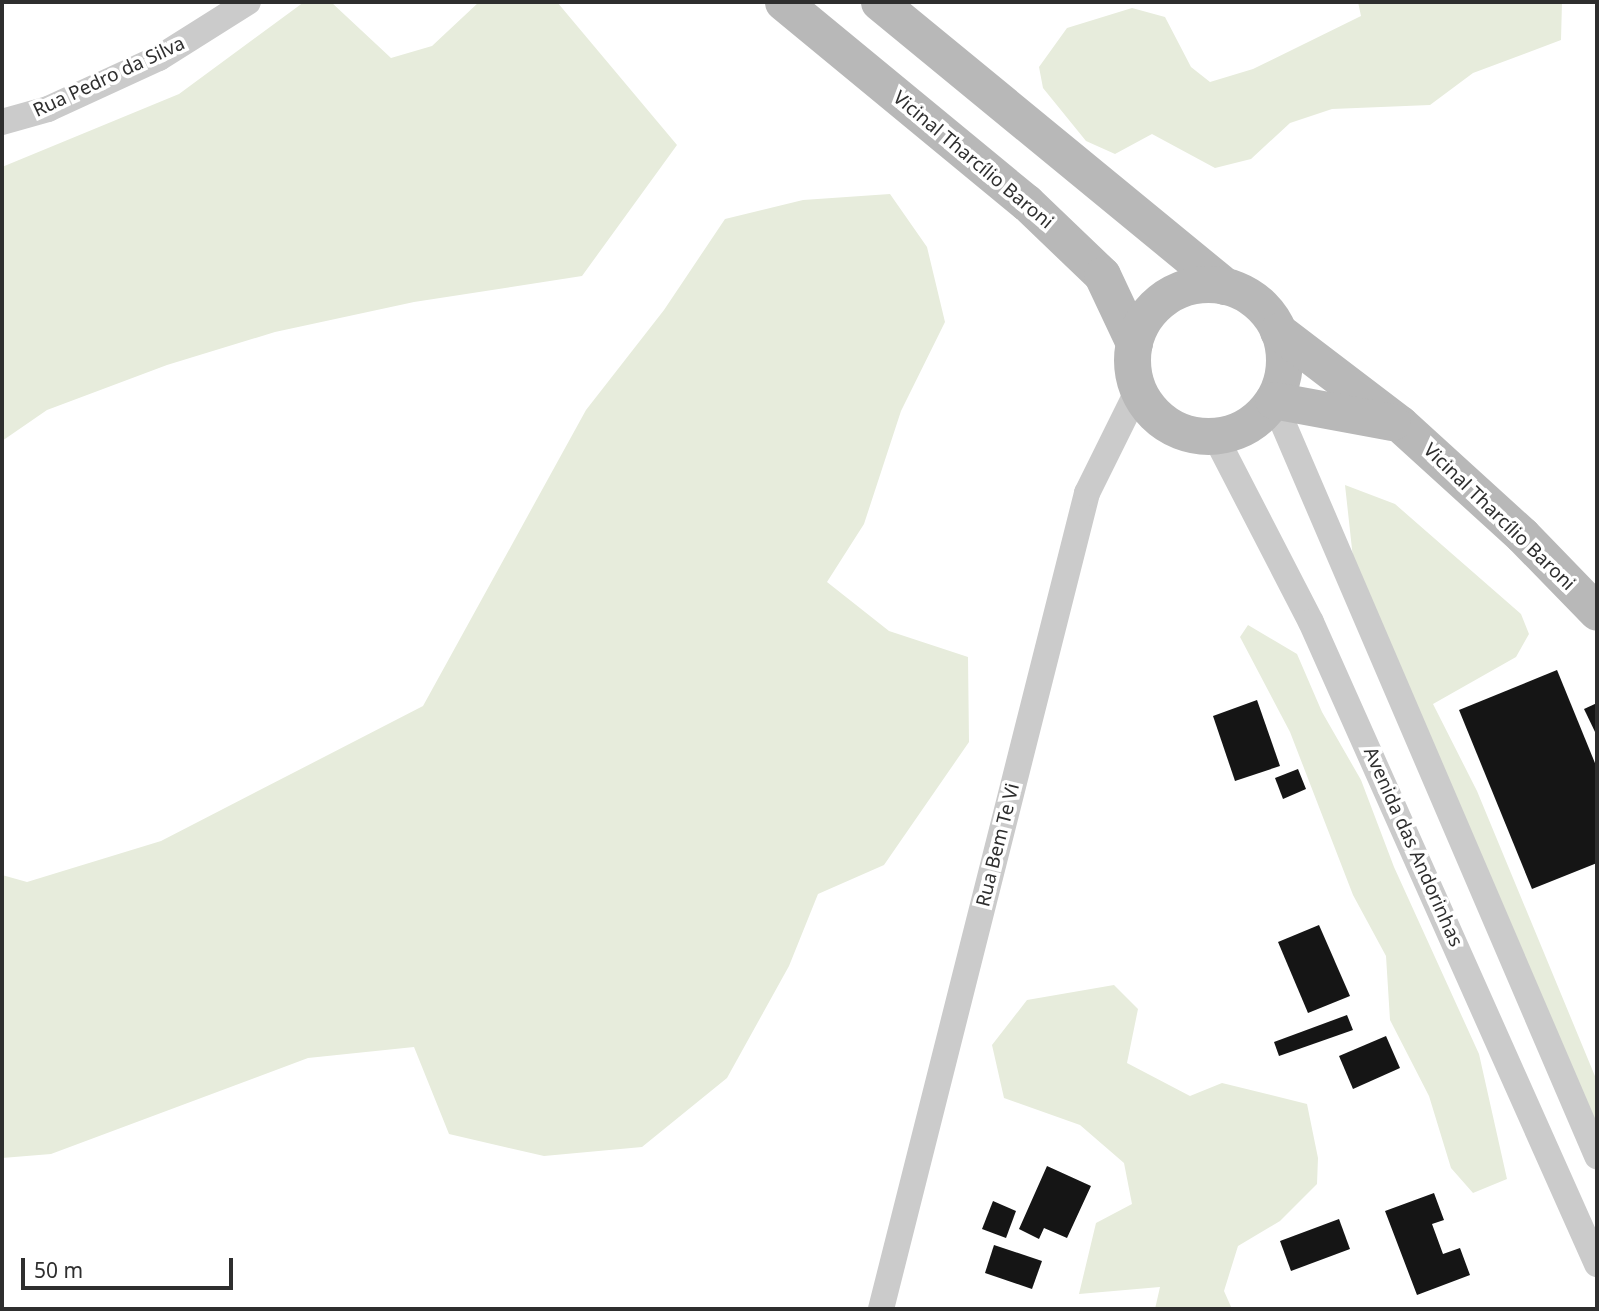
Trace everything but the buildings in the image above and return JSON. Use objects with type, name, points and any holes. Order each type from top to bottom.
[{"type":"main road","name":"Vicinal Tharcílio Baroni","points":[[783,2],[1026,202],[1102,275],[1134,343]]},
{"type":"main road","points":[[879,2],[1225,286],[1247,295],[1265,310],[1278,331],[1284,354],[1282,378],[1273,400],[1248,425],[1215,436],[1191,435],[1169,426],[1150,410],[1138,390],[1132,366],[1134,343],[1143,321],[1158,302],[1190,287],[1225,286]]},
{"type":"main road","name":"Vicinal Tharcílio Baroni","points":[[1278,331],[1400,424],[1522,535],[1597,612]]},
{"type":"main road","points":[[1273,400],[1400,424]]},
{"type":"street","name":"Rua Pedro da Silva","points":[[2,122],[48,109],[147,64],[232,7]]},
{"type":"street","name":"Rua Bem Te Vi","points":[[881,1309],[1087,493],[1138,390]]},
{"type":"street","points":[[1273,400],[1597,1156]]},
{"type":"street","name":"Avenida das Andorinhas","points":[[1215,436],[1311,622],[1597,1264]]},
{"type":"green space","points":[[304,2],[331,2],[391,58],[432,46],[479,2],[557,2],[677,145],[582,276],[414,302],[275,332],[167,365],[47,410],[2,441],[2,167],[179,94]]},
{"type":"green space","points":[[1358,2],[1562,2],[1561,40],[1473,73],[1430,105],[1332,109],[1290,123],[1251,159],[1215,168],[1152,134],[1115,154],[1086,141],[1043,88],[1039,67],[1067,28],[1132,8],[1165,17],[1191,67],[1210,82],[1253,69],[1361,16]]},
{"type":"green space","points":[[890,194],[927,247],[945,322],[901,411],[864,524],[827,582],[889,631],[968,657],[969,742],[884,865],[818,894],[789,966],[727,1078],[642,1147],[544,1156],[449,1134],[414,1047],[308,1058],[51,1154],[2,1158],[2,875],[27,882],[161,841],[423,706],[586,410],[664,310],[725,219],[803,200]]},
{"type":"green space","points":[[1345,485],[1395,504],[1521,614],[1529,634],[1516,657],[1433,704],[1477,791],[1597,1081],[1597,1133],[1353,558]]},
{"type":"green space","points":[[1248,625],[1297,654],[1322,712],[1361,780],[1394,867],[1479,1054],[1507,1179],[1473,1193],[1451,1168],[1429,1096],[1390,1020],[1386,956],[1353,895],[1290,732],[1240,637]]},
{"type":"green space","points":[[1114,985],[1138,1009],[1127,1063],[1190,1096],[1222,1083],[1307,1104],[1318,1158],[1317,1184],[1280,1221],[1238,1246],[1224,1291],[1232,1309],[1155,1309],[1160,1287],[1079,1294],[1096,1223],[1132,1204],[1124,1163],[1080,1125],[1004,1098],[992,1045],[1027,1000]]}]
